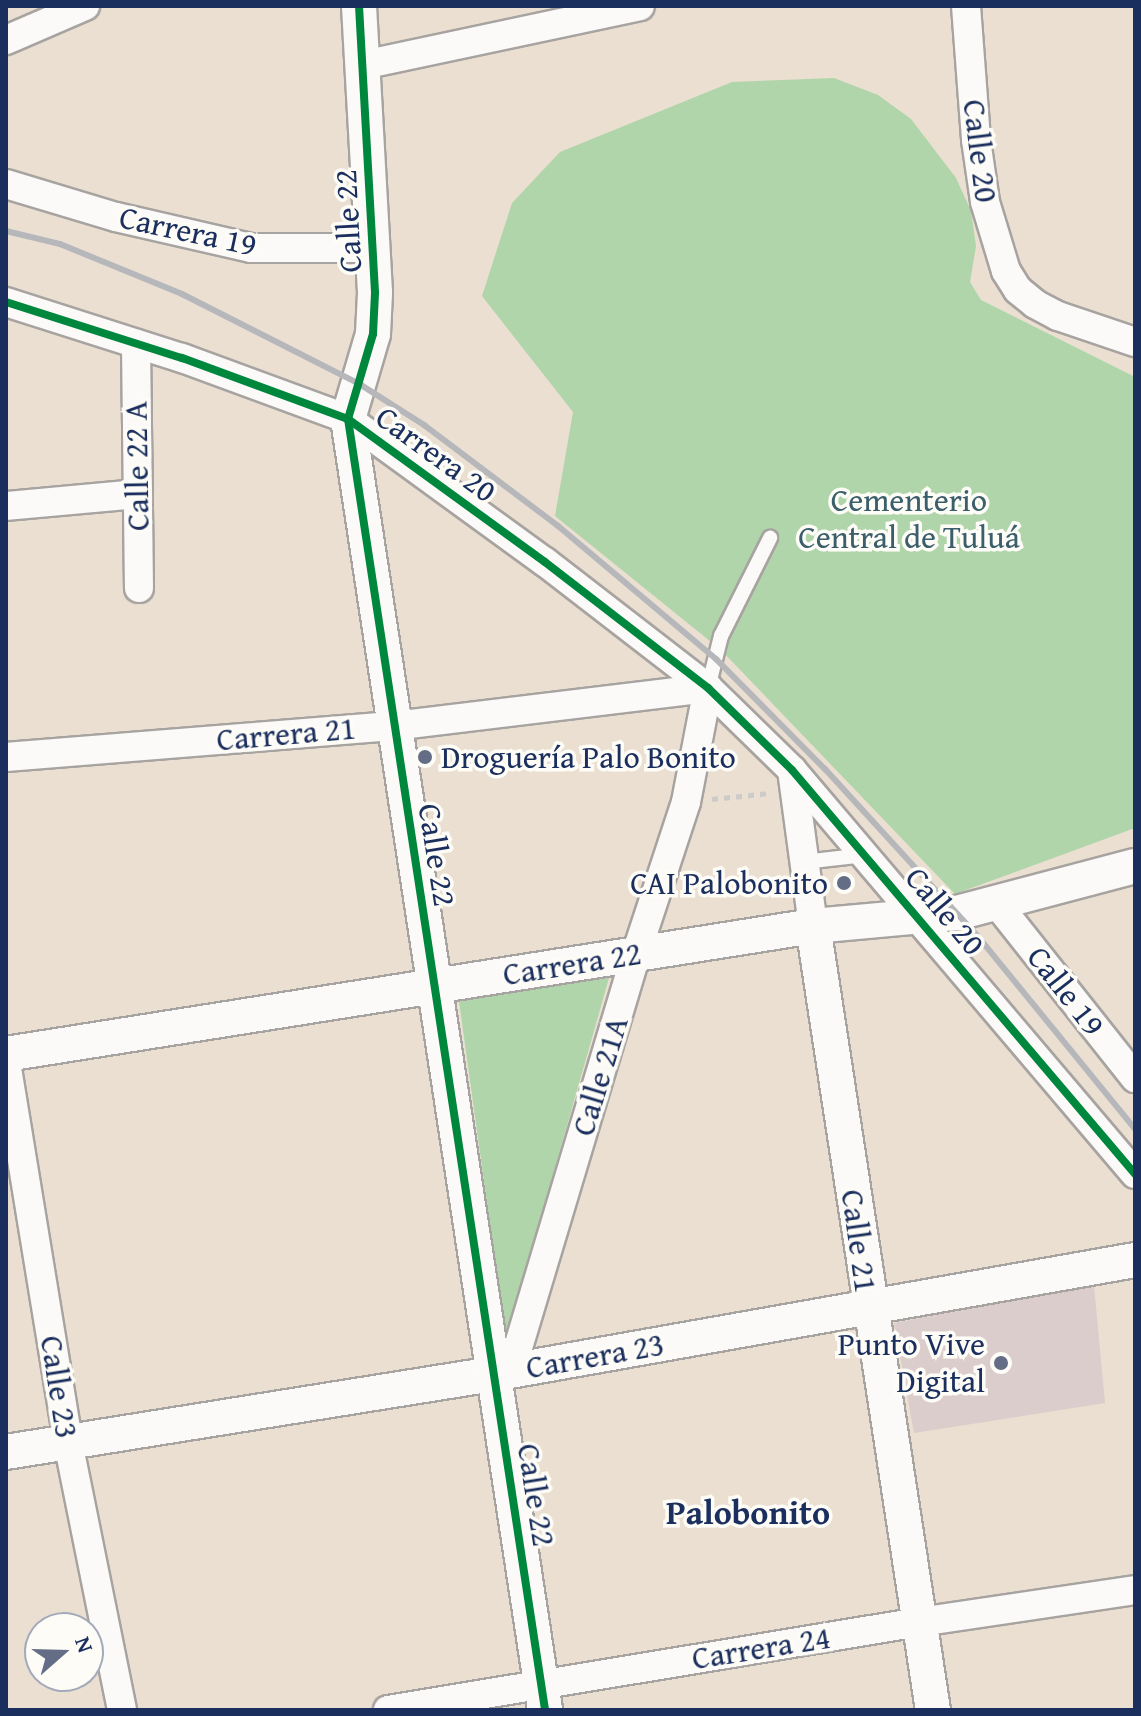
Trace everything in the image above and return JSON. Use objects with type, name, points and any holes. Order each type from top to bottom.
[{"type":"street","points":[[6,40],[85,6]]},
{"type":"street","name":"Calle 22","points":[[359,6],[374,248],[373,334],[348,419],[433,985],[502,1372],[543,1697]]},
{"type":"street","points":[[363,65],[640,6]]},
{"type":"street","name":"Calle 20","points":[[966,6],[976,140],[985,202],[1006,271],[1018,290],[1058,316],[1135,342]]},
{"type":"street","name":"Carrera 19","points":[[6,184],[116,217],[251,248],[374,248]]},
{"type":"street","name":"Carrera 20","points":[[6,302],[348,419],[545,562],[708,688]]},
{"type":"street","name":"Calle 22 A","points":[[136,344],[139,588]]},
{"type":"street","points":[[6,506],[137,494]]},
{"type":"street","name":"Calle 20","points":[[708,688],[866,855],[1135,1174]]},
{"type":"street","name":"Carrera 21","points":[[6,757],[394,726],[708,688]]},
{"type":"street","name":"Calle 21A","points":[[502,1372],[686,802],[708,688]]},
{"type":"street","name":"Calle 21","points":[[793,780],[869,1306],[933,1710]]},
{"type":"street","name":"Carrera 22","points":[[6,1054],[813,926],[919,918],[998,905],[1135,866]]},
{"type":"street","name":"Calle 19","points":[[998,905],[1135,1078]]},
{"type":"street","name":"Calle 23","points":[[6,1062],[68,1442],[122,1710]]},
{"type":"street","name":"Carrera 23","points":[[6,1452],[502,1372],[1135,1260]]},
{"type":"street","name":"Carrera 24","points":[[388,1710],[543,1697],[919,1622],[1135,1590]]},
{"type":"lane","points":[[708,688],[721,636],[770,538]]},
{"type":"lane","points":[[804,862],[866,855]]},
{"type":"path","points":[[686,802],[793,780]]},
{"type":"green space","name":"Cementerio Central de Tuluá","points":[[834,78],[878,95],[911,119],[956,178],[971,211],[976,246],[970,282],[981,300],[1135,377],[1135,828],[955,894],[721,650],[555,516],[573,412],[482,296],[512,203],[560,152],[732,82]]},
{"type":"green space","points":[[611,971],[506,1340],[458,994]]},
{"type":"building","name":"Punto Vive Digital","points":[[1094,1286],[1105,1403],[914,1433],[894,1323]]},
{"type":"railway","points":[[6,231],[60,244],[182,294],[361,385],[424,425],[558,526],[716,659],[825,769],[980,939],[1135,1129]]},
{"type":"cycle path","points":[[359,6],[375,293],[373,334],[348,419],[545,1710]]},
{"type":"cycle path","points":[[6,302],[182,358],[348,419],[545,562],[708,688],[792,770],[1135,1174]]},
{"type":"place","name":"Droguería Palo Bonito","points":[[425,757]]},
{"type":"place","name":"CAI Palobonito","points":[[844,883]]},
{"type":"place","name":"Punto Vive Digital","points":[[1001,1363]]},
{"type":"district","name":"Palobonito","points":[[748,1512]]}]
